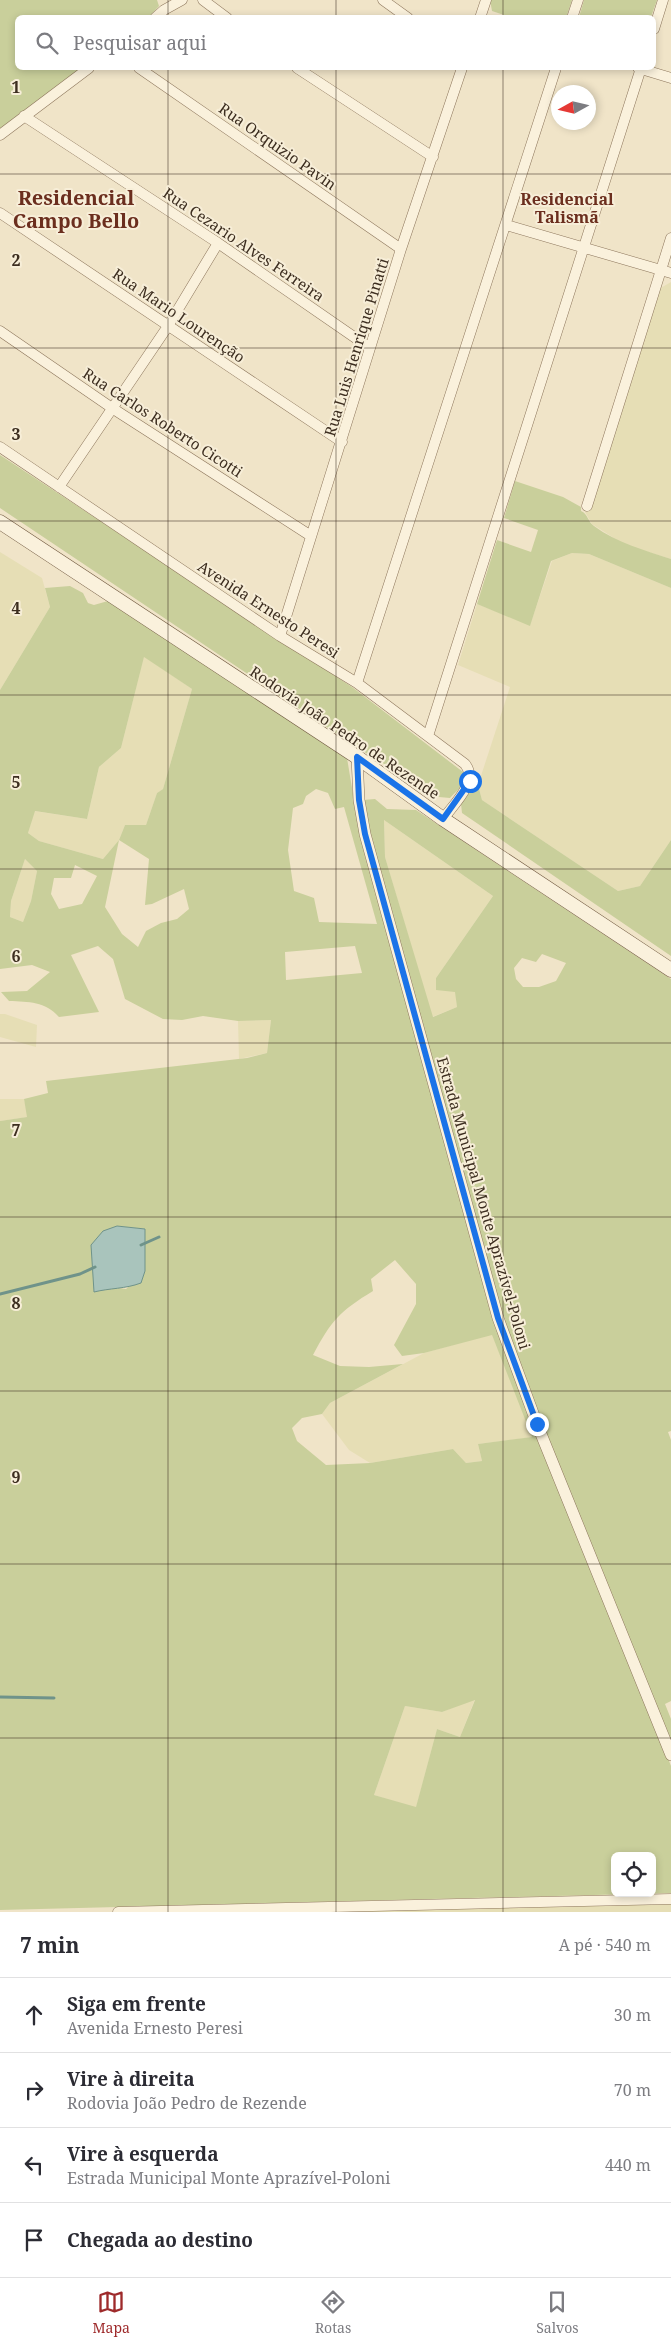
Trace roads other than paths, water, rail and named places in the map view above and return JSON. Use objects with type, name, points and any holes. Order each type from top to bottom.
[{"type":"main road","name":"Rodovia João Pedro de Rezende","points":[[0,522],[357,757],[443,819],[671,970]]},
{"type":"street","points":[[163,5],[182,0]]},
{"type":"street","points":[[203,0],[224,15]]},
{"type":"street","points":[[383,0],[404,15]]},
{"type":"street","points":[[481,15],[486,0]]},
{"type":"street","points":[[573,15],[578,0]]},
{"type":"street","points":[[656,23],[663,0]]},
{"type":"street","points":[[0,135],[86,70]]},
{"type":"street","name":"Rua Orquizio Pavin","points":[[142,70],[401,249]]},
{"type":"street","points":[[299,70],[433,157]]},
{"type":"street","name":"Rua Luis Henrique Pinatti","points":[[280,636],[401,249],[461,70]]},
{"type":"street","points":[[357,683],[555,70]]},
{"type":"street","points":[[428,736],[639,70]]},
{"type":"street","points":[[646,70],[671,78]]},
{"type":"street","name":"Rua Cezario Alves Ferreira","points":[[24,116],[218,243],[370,348]]},
{"type":"street","name":"Rua Mario Lourenção","points":[[0,213],[342,442]]},
{"type":"street","points":[[506,225],[666,271]]},
{"type":"street","points":[[587,506],[666,271],[671,238]]},
{"type":"street","points":[[58,487],[168,326],[218,243]]},
{"type":"street","name":"Rua Carlos Roberto Cicotti","points":[[0,331],[112,408],[311,536]]},
{"type":"street","name":"Avenida Ernesto Peresi","points":[[0,447],[280,636],[357,683],[466,764],[471,775],[470,781],[443,819]]},
{"type":"street","name":"Estrada Municipal Monte Aprazível-Poloni","points":[[357,757],[359,800],[365,834],[498,1318],[537,1424],[671,1755]]},
{"type":"street","points":[[118,1912],[671,1899]]},
{"type":"water","points":[[117,1226],[145,1229],[145,1271],[141,1283],[94,1292],[91,1245],[103,1231]]},
{"type":"waterway","points":[[141,1245],[159,1237]]},
{"type":"waterway","points":[[0,1294],[80,1274],[95,1267]]},
{"type":"waterway","points":[[0,1697],[54,1698]]},
{"type":"district","name":"Residencial Campo Bello","points":[[76,208]]},
{"type":"district","name":"Residencial Talismã","points":[[567,208]]}]
